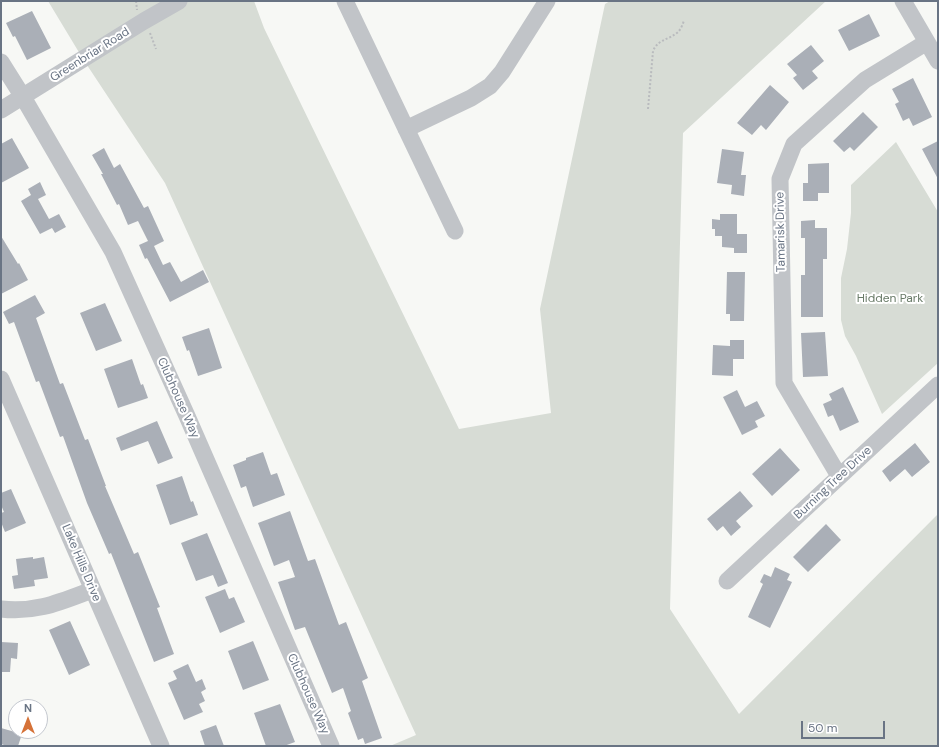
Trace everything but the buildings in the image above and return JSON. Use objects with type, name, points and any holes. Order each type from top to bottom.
[{"type":"street","name":"Greenbriar Road","points":[[1,110],[144,21],[179,1]]},
{"type":"street","points":[[345,1],[455,231]]},
{"type":"street","points":[[406,129],[471,98],[490,86],[502,72],[547,1]]},
{"type":"street","points":[[903,1],[938,61]]},
{"type":"street","name":"Tamarisk Drive","points":[[839,476],[784,383],[780,179],[794,144],[865,80],[927,42]]},
{"type":"street","name":"Clubhouse Way","points":[[1,62],[113,252],[187,416],[331,746]]},
{"type":"street","name":"Burning Tree Drive","points":[[727,581],[938,385]]},
{"type":"street","name":"Lake Hills Drive","points":[[3,390],[161,746]]},
{"type":"street","points":[[1,610],[18,611],[52,606],[92,590]]},
{"type":"path","points":[[648,109],[654,47],[677,32],[684,20]]},
{"type":"green space","points":[[48,1],[254,1],[264,28],[459,429],[551,413],[540,309],[605,4],[610,1],[826,1],[683,133],[670,609],[739,714],[938,514],[938,746],[390,746],[416,735],[165,183],[83,59]]},
{"type":"green space","name":"Hidden Park","points":[[896,142],[938,212],[938,363],[882,414],[856,356],[845,336],[841,320],[841,278],[847,249],[851,213],[851,185]]}]
